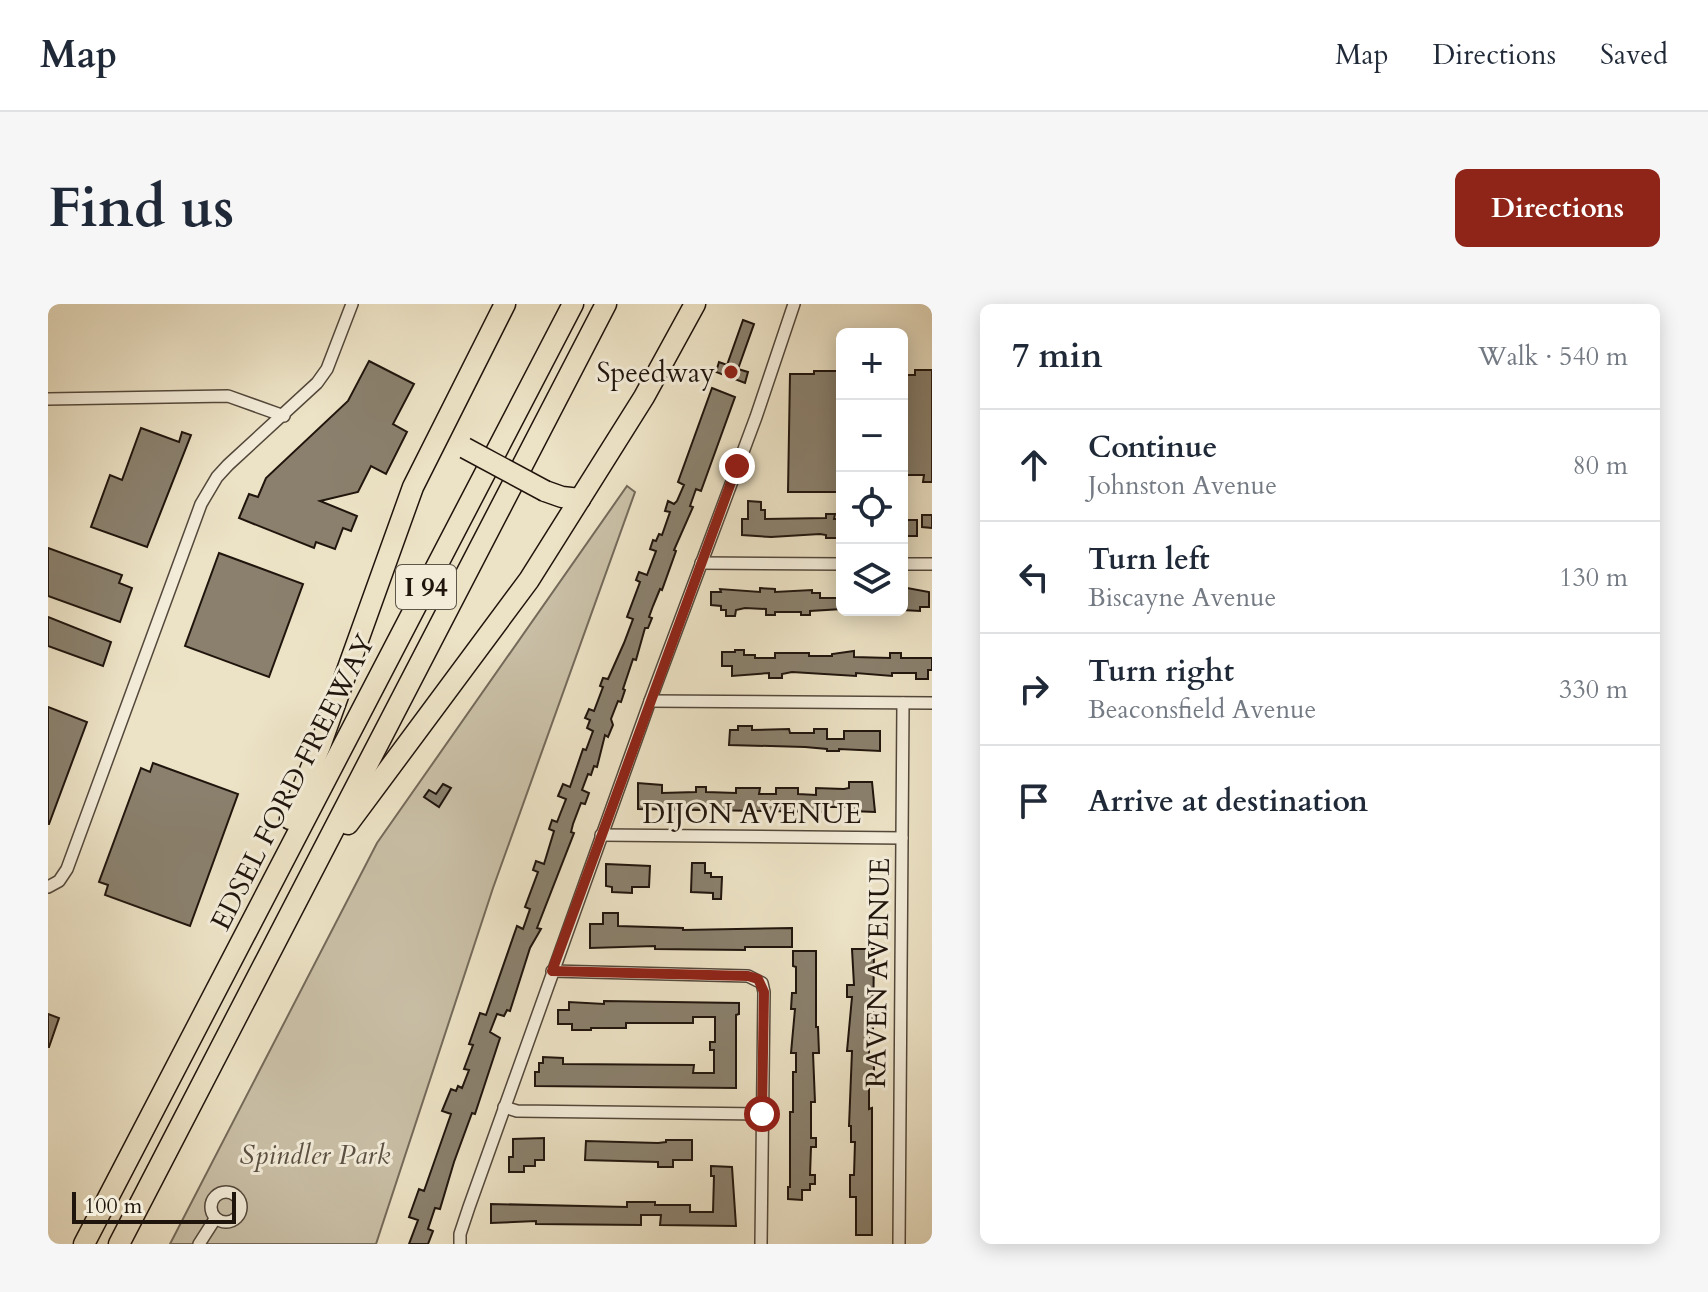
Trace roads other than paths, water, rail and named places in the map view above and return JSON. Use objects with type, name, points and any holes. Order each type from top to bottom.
[{"type":"highway","points":[[278,870],[286,830],[320,746],[402,514],[505,304]]},
{"type":"highway","name":"EDSEL FORD FREEWAY","points":[[84,1244],[573,304]]},
{"type":"highway","name":"EDSEL FORD FREEWAY","points":[[119,1244],[606,304]]},
{"type":"highway","points":[[328,843],[357,815],[512,603],[644,397],[695,304]]},
{"type":"highway","points":[[445,421],[453,438],[465,448],[545,491],[580,499]]},
{"type":"street","points":[[48,887],[59,881],[67,869],[201,504],[228,465],[317,383],[327,369],[352,304]]},
{"type":"street","points":[[460,1244],[464,1220],[552,971],[756,417],[794,304]]},
{"type":"street","points":[[48,399],[228,396],[284,416]]},
{"type":"street","points":[[701,563],[836,564]]},
{"type":"street","points":[[908,564],[932,564]]},
{"type":"street","points":[[650,701],[932,703]]},
{"type":"street","name":"RAVEN AVENUE","points":[[899,1244],[903,703]]},
{"type":"street","name":"DIJON AVENUE","points":[[601,835],[902,838]]},
{"type":"street","points":[[552,971],[748,976],[762,983],[761,1244]]},
{"type":"street","points":[[504,1107],[517,1111],[762,1114]]},
{"type":"street","points":[[199,1244],[215,1219]]},
{"type":"place","name":"Speedway","points":[[731,372]]},
{"type":"park label","name":"Spindler Park","points":[[315,1154]]}]
